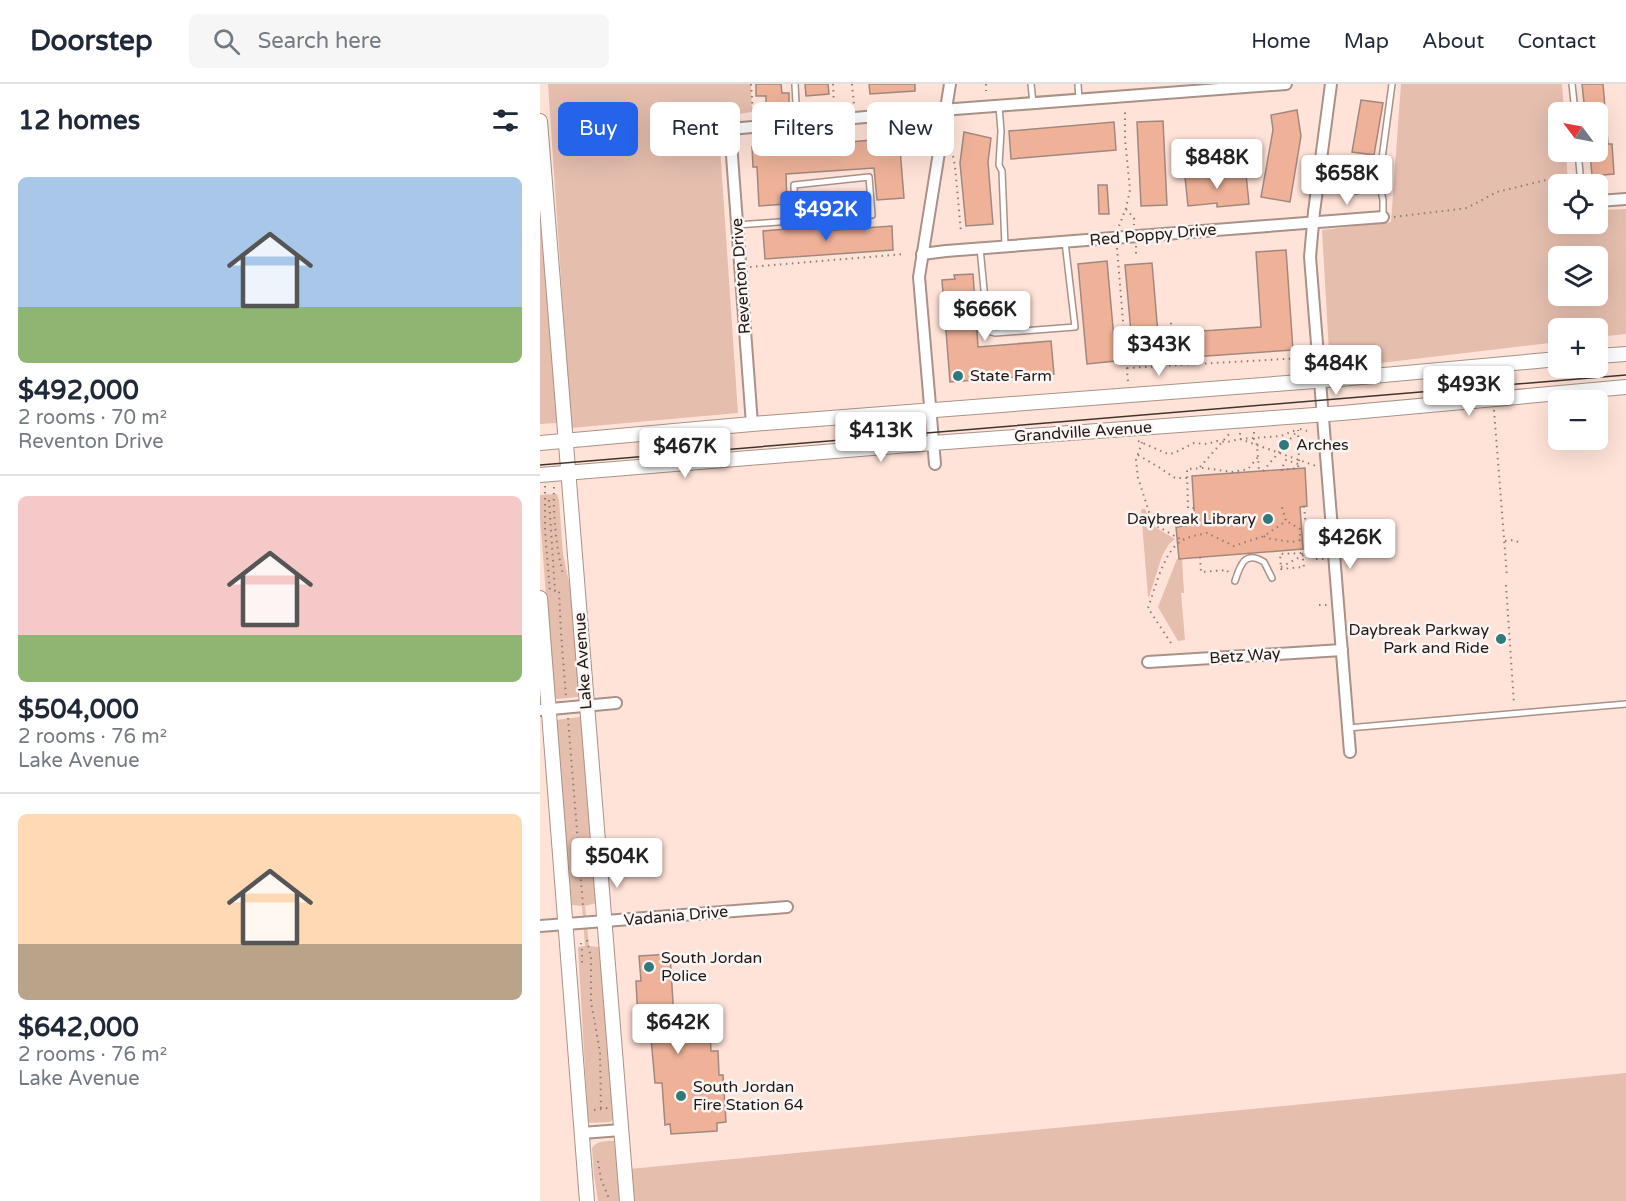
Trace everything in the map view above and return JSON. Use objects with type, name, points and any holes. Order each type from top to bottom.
[{"type":"street","points":[[947,102],[950,84]]},
{"type":"street","points":[[954,109],[1286,84]]},
{"type":"street","points":[[1331,84],[1313,223],[1311,257],[1350,752]]},
{"type":"street","name":"Lake Avenue","points":[[540,121],[627,1201]]},
{"type":"street","name":"Reventon Drive","points":[[752,127],[730,129],[752,424]]},
{"type":"street","points":[[935,464],[919,277],[938,156]]},
{"type":"street","points":[[1608,200],[1626,199]]},
{"type":"street","name":"Red Poppy Drive","points":[[922,254],[1383,217]]},
{"type":"street","points":[[1608,355],[1626,354]]},
{"type":"street","name":"Grandville Avenue","points":[[540,443],[1548,361]]},
{"type":"street","name":"Grandville Avenue","points":[[540,475],[1323,414],[1626,387]]},
{"type":"street","points":[[540,598],[544,710],[566,924],[587,1201]]},
{"type":"street","name":"Betz Way","points":[[1148,662],[1342,650]]},
{"type":"street","points":[[544,710],[616,703]]},
{"type":"street","name":"Vadania Drive","points":[[540,926],[787,907]]},
{"type":"street","points":[[582,1133],[621,1130]]},
{"type":"lane","points":[[795,84],[796,102]]},
{"type":"lane","points":[[1031,84],[1032,103]]},
{"type":"lane","points":[[1078,84],[1079,99]]},
{"type":"lane","points":[[1383,217],[1383,200],[1379,181],[1392,84]]},
{"type":"lane","points":[[1572,84],[1574,102]]},
{"type":"lane","points":[[999,106],[1001,131],[999,165],[1002,171],[1005,246]]},
{"type":"lane","points":[[737,225],[795,221],[872,215],[869,177],[794,185],[795,221]]},
{"type":"lane","points":[[980,248],[988,330],[995,333],[1075,327],[1065,242]]},
{"type":"lane","points":[[1232,581],[1244,560],[1255,557],[1264,561],[1272,578]]},
{"type":"lane","points":[[1348,728],[1626,704]]},
{"type":"path","points":[[751,84],[752,102]]},
{"type":"path","points":[[832,84],[834,102]]},
{"type":"path","points":[[852,84],[854,102]]},
{"type":"path","points":[[986,84],[986,91]]},
{"type":"path","points":[[1116,231],[1126,209],[1130,190],[1125,139],[1125,96]]},
{"type":"path","points":[[953,156],[961,232]]},
{"type":"path","points":[[1383,217],[1419,215],[1467,208],[1497,192],[1548,180]]},
{"type":"path","points":[[1126,209],[1134,218]]},
{"type":"path","points":[[1117,246],[1128,382]]},
{"type":"path","points":[[747,267],[904,254]]},
{"type":"path","points":[[1165,366],[1163,341],[1171,340],[1171,321]]},
{"type":"path","points":[[1127,368],[1302,357]]},
{"type":"path","points":[[1494,404],[1507,577]]},
{"type":"path","points":[[1135,440],[1143,441],[1168,454],[1194,444],[1281,436],[1299,428],[1298,430]]},
{"type":"path","points":[[1253,429],[1261,471],[1298,430]]},
{"type":"path","points":[[1239,430],[1240,439]]},
{"type":"path","points":[[1298,430],[1298,462],[1298,468],[1281,470],[1287,460],[1298,462],[1316,466]]},
{"type":"path","points":[[1199,468],[1232,431]]},
{"type":"path","points":[[1240,439],[1298,462]]},
{"type":"path","points":[[1143,441],[1136,460],[1138,478],[1152,520],[1155,525],[1182,540]]},
{"type":"path","points":[[1137,455],[1175,478],[1187,478]]},
{"type":"path","points":[[1194,508],[1188,508],[1187,469],[1233,472],[1248,469],[1258,457]]},
{"type":"path","points":[[549,500],[555,591],[559,591],[584,906]]},
{"type":"path","points":[[1304,506],[1308,553]]},
{"type":"path","points":[[1264,537],[1292,542],[1300,540],[1300,529],[1286,521],[1282,507]]},
{"type":"path","points":[[1171,643],[1148,608],[1166,559],[1173,548],[1182,540],[1207,533],[1234,546],[1264,537],[1286,521]]},
{"type":"path","points":[[1505,541],[1514,540],[1522,544]]},
{"type":"path","points":[[1281,567],[1323,545]]},
{"type":"path","points":[[1281,567],[1280,554],[1302,553],[1303,555]]},
{"type":"path","points":[[1281,567],[1281,569],[1304,567],[1303,555]]},
{"type":"path","points":[[1200,557],[1201,572],[1227,570],[1232,581]]},
{"type":"path","points":[[1316,559],[1324,559]]},
{"type":"path","points":[[1506,585],[1515,706]]},
{"type":"path","points":[[1319,605],[1327,605]]},
{"type":"path","points":[[586,940],[591,957],[591,1002],[600,1052],[601,1109]]},
{"type":"path","points":[[594,1110],[608,1108]]},
{"type":"path","points":[[597,1158],[601,1179],[610,1201]]},
{"type":"shaded area","points":[[548,84],[751,84],[752,112],[740,114],[740,102],[650,102],[650,156],[721,156],[738,413],[571,428]]},
{"type":"shaded area","points":[[1401,84],[1562,84],[1563,102],[1548,102],[1548,162],[1567,162],[1567,174],[1548,174],[1548,234],[1608,234],[1608,210],[1626,209],[1626,334],[1608,336],[1608,318],[1548,318],[1548,343],[1330,369],[1322,230],[1391,222]]},
{"type":"shaded area","points":[[540,197],[557,423],[540,424]]},
{"type":"shaded area","points":[[557,494],[563,554],[572,597],[580,696],[557,699],[554,697],[540,495]]},
{"type":"shaded area","points":[[1145,509],[1152,525],[1175,539],[1162,556],[1149,597],[1141,511]]},
{"type":"shaded area","points":[[1182,558],[1184,593],[1181,593],[1185,640],[1178,641],[1158,607],[1177,559]]},
{"type":"shaded area","points":[[580,717],[582,719],[596,903],[585,906],[589,946],[599,947],[614,1119],[610,1122],[590,1123],[588,1121],[578,947],[585,946],[582,906],[572,905],[556,720]]},
{"type":"shaded area","points":[[1626,1073],[1626,1201],[634,1201],[630,1169]]},
{"type":"shaded area","points":[[616,1141],[622,1201],[598,1201],[592,1148],[600,1142]]},
{"type":"building","points":[[756,84],[781,84],[782,93],[789,93],[789,102],[766,102],[766,96],[756,96]]},
{"type":"building","points":[[805,84],[828,84],[829,94],[806,96]]},
{"type":"building","points":[[869,84],[915,84],[915,91],[870,94]]},
{"type":"building","points":[[1582,84],[1603,84],[1604,102],[1584,102]]},
{"type":"building","points":[[1361,100],[1383,103],[1374,155],[1352,152]]},
{"type":"building","points":[[1297,110],[1301,136],[1290,202],[1261,197],[1273,130],[1271,115]]},
{"type":"building","points":[[1163,121],[1167,205],[1141,206],[1137,122]]},
{"type":"building","points":[[1114,122],[1116,150],[1011,159],[1009,131]]},
{"type":"building","points":[[964,132],[991,138],[988,162],[993,224],[966,226],[960,163]]},
{"type":"building","points":[[867,140],[867,156],[901,156],[904,198],[877,200],[874,168],[786,174],[787,204],[759,206],[757,167],[753,167],[752,156],[855,156],[855,142]]},
{"type":"building","points":[[1608,144],[1612,144],[1614,174],[1592,174],[1591,162],[1608,162]]},
{"type":"building","points":[[1372,169],[1374,192],[1355,194],[1353,172]]},
{"type":"building","points":[[1215,174],[1215,177],[1246,174],[1249,204],[1217,207],[1217,203],[1188,206],[1185,177]]},
{"type":"building","points":[[1098,185],[1107,185],[1109,214],[1099,214]]},
{"type":"building","points":[[822,226],[822,231],[892,226],[893,250],[765,259],[763,231]]},
{"type":"building","points":[[1286,250],[1293,350],[1177,358],[1177,351],[1133,355],[1125,265],[1152,263],[1158,334],[1261,327],[1256,252]]},
{"type":"building","points":[[1107,261],[1116,361],[1087,364],[1078,264]]},
{"type":"building","points":[[973,274],[978,347],[1051,341],[1054,374],[950,382],[942,280],[955,279],[954,275]]},
{"type":"building","name":"Daybreak Library","points":[[1305,468],[1307,506],[1300,507],[1303,549],[1179,559],[1176,527],[1195,525],[1192,476]]},
{"type":"building","points":[[670,954],[675,1035],[710,1033],[711,1051],[718,1051],[719,1075],[723,1075],[726,1122],[717,1123],[717,1131],[671,1134],[670,1124],[665,1125],[662,1083],[655,1083],[651,1038],[639,1039],[636,981],[641,981],[639,956]]},
{"type":"tram line","points":[[540,465],[1626,375]]},
{"type":"place","name":"State Farm","points":[[958,376]]},
{"type":"place","name":"Arches","points":[[1284,445]]},
{"type":"place","name":"Daybreak Library","points":[[1268,519]]},
{"type":"place","name":"Daybreak Parkway Park and Ride","points":[[1501,639]]},
{"type":"place","name":"South Jordan Police","points":[[649,967]]},
{"type":"place","name":"South Jordan Fire Station 64","points":[[681,1096]]}]
